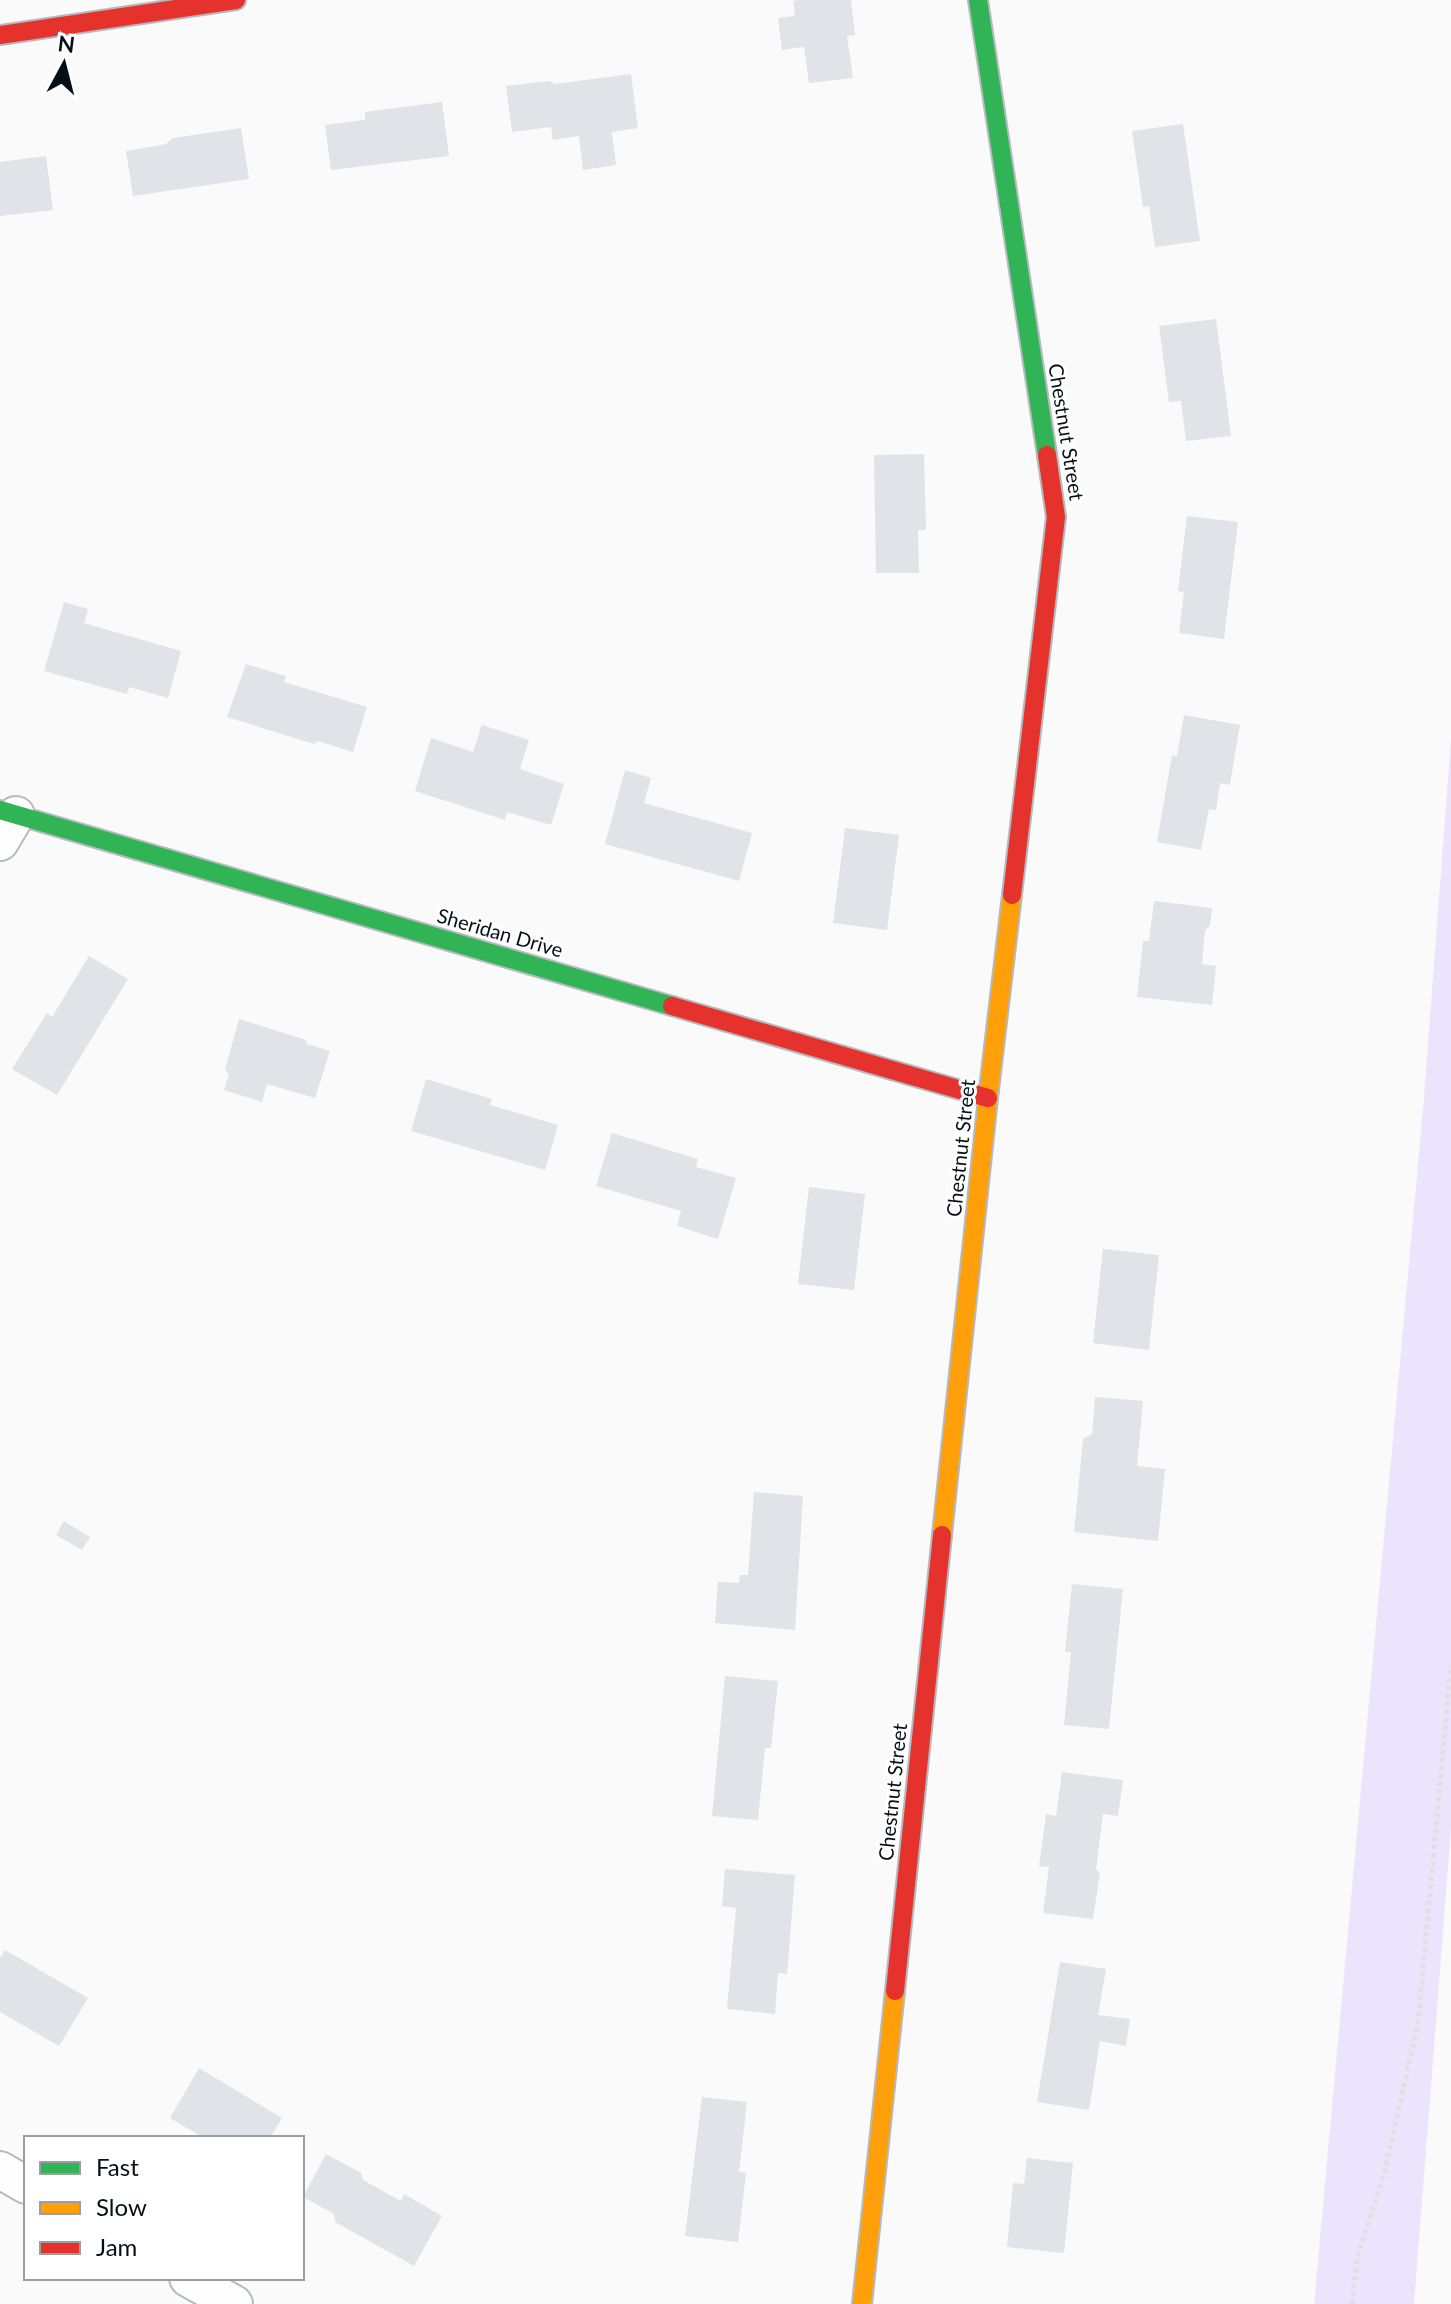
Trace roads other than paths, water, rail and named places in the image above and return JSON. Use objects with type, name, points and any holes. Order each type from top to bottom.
[{"type":"street","points":[[0,35],[236,0]]},
{"type":"street","name":"Chestnut Street","points":[[862,2304],[988,1098],[1056,517],[978,0]]},
{"type":"street","name":"Sheridan Drive","points":[[5,822],[988,1098]]},
{"type":"street","points":[[0,2170],[24,2184]]},
{"type":"street","points":[[192,2280],[234,2304]]}]
